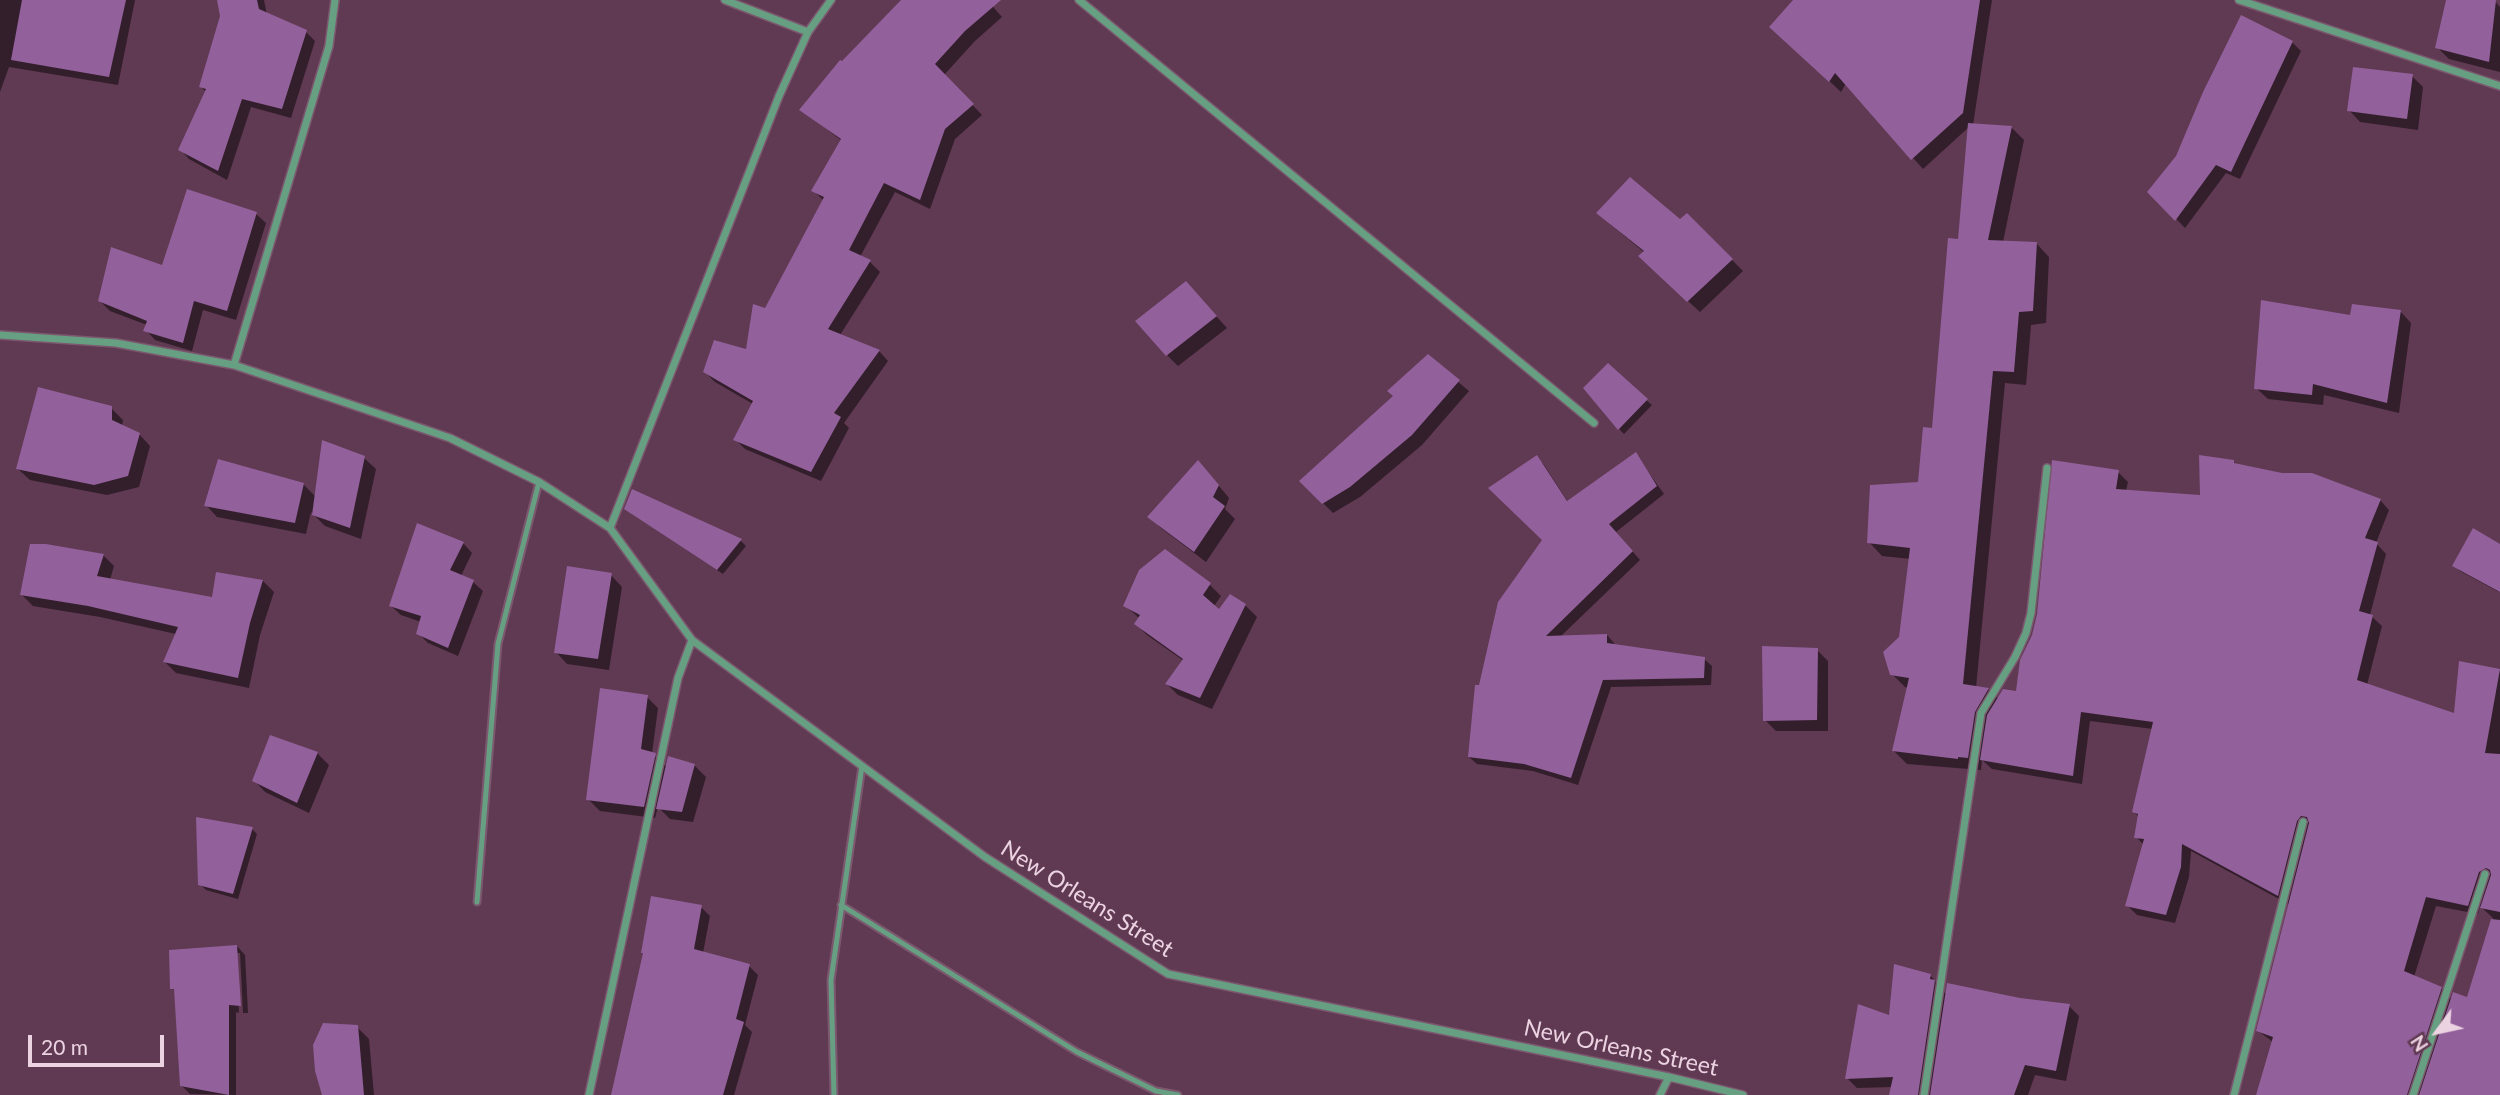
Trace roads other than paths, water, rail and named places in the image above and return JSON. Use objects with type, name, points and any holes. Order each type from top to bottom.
[{"type":"street","points":[[234,365],[329,46],[335,0]]},
{"type":"street","points":[[725,0],[808,33]]},
{"type":"street","points":[[0,335],[116,344],[234,365],[450,438],[539,482],[610,528],[779,96],[808,33],[831,0]]},
{"type":"street","points":[[1079,0],[1594,423]]},
{"type":"street","points":[[2239,0],[2500,86]]},
{"type":"street","points":[[1924,1095],[1981,713],[2015,657],[2026,633],[2031,613],[2047,468]]},
{"type":"street","name":"New Orleans Street","points":[[610,528],[692,640],[985,858],[1168,974],[1669,1077],[1739,1095]]},
{"type":"street","points":[[589,1095],[678,678],[692,640]]},
{"type":"street","points":[[2234,1095],[2303,822]]},
{"type":"street","points":[[2413,1095],[2485,874]]},
{"type":"street","points":[[1660,1095],[1669,1077]]},
{"type":"lane","points":[[477,902],[498,643],[539,482]]},
{"type":"lane","points":[[834,1095],[831,980],[862,765]]},
{"type":"lane","points":[[841,905],[1077,1052],[1155,1093],[1178,1095]]}]
